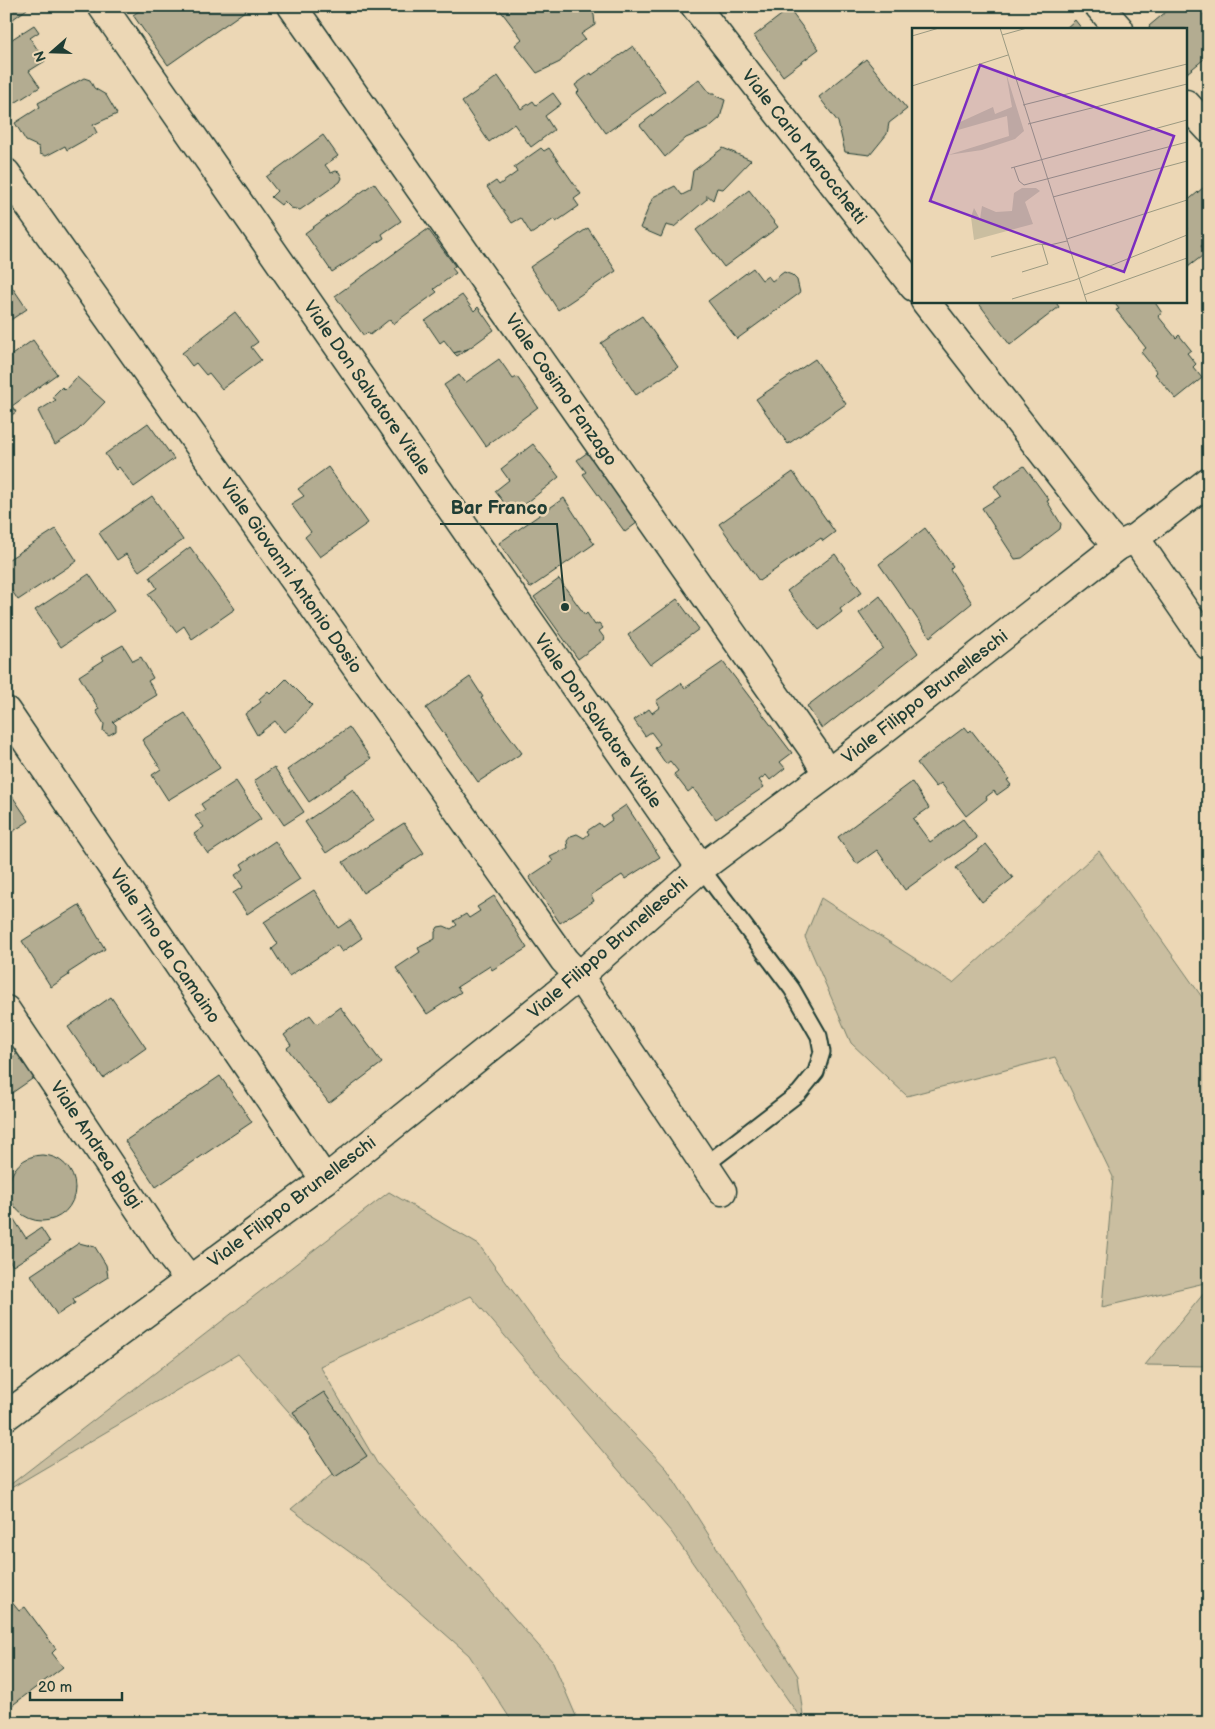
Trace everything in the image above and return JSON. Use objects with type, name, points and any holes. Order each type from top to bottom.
[{"type":"street","name":"Viale Don Salvatore Vitale","points":[[102,6],[701,868]]},
{"type":"street","name":"Viale Cosimo Fanzago","points":[[292,6],[807,740],[827,774]]},
{"type":"street","name":"Viale Carlo Marocchetti","points":[[695,6],[912,284]]},
{"type":"street","points":[[1099,6],[1118,28]]},
{"type":"street","points":[[1188,106],[1209,129]]},
{"type":"street","name":"Viale Giovanni Antonio Dosio","points":[[6,173],[564,960],[579,976],[722,1191]]},
{"type":"street","points":[[926,302],[1104,531],[1126,542],[1209,646]]},
{"type":"street","name":"Viale Filippo Brunelleschi","points":[[6,1416],[325,1180],[579,976],[701,868],[827,774],[1126,542],[1209,481]]},
{"type":"street","name":"Viale Tino da Camaino","points":[[6,711],[325,1180]]},
{"type":"street","name":"Viale Andrea Bolgi","points":[[6,1010],[167,1252],[189,1279]]},
{"type":"lane","points":[[701,868],[792,989],[819,1036],[822,1052],[816,1072],[799,1093],[704,1166]]},
{"type":"shaded area","points":[[1099,851],[1209,1007],[1209,1282],[1102,1307],[1113,1177],[1055,1057],[907,1096],[851,1043],[805,937],[821,898],[953,983]]},
{"type":"shaded area","points":[[389,1192],[479,1245],[560,1356],[667,1469],[798,1676],[804,1723],[672,1533],[471,1296],[320,1366],[377,1463],[553,1662],[576,1716],[554,1723],[513,1723],[469,1655],[366,1564],[291,1509],[339,1469],[238,1354],[6,1491],[6,1488]]},
{"type":"shaded area","points":[[1209,1287],[1209,1366],[1145,1365]]},
{"type":"building","points":[[6,6],[25,6],[27,9],[6,24]]},
{"type":"building","points":[[146,6],[252,6],[168,65],[133,15]]},
{"type":"building","points":[[497,6],[589,6],[594,15],[595,25],[581,34],[585,39],[560,62],[537,73],[515,45],[522,39]]},
{"type":"building","points":[[1173,6],[1209,6],[1209,55],[1188,72],[1188,28],[1150,28],[1149,26]]},
{"type":"building","points":[[789,9],[819,49],[783,76],[754,36]]},
{"type":"building","points":[[1075,20],[1081,28],[1066,28]]},
{"type":"building","points":[[34,25],[39,32],[30,38],[45,61],[29,71],[40,87],[10,106],[6,100],[6,43]]},
{"type":"building","points":[[633,46],[665,91],[606,133],[577,93],[579,91],[575,85]]},
{"type":"building","points":[[866,59],[907,109],[889,123],[887,134],[870,155],[845,152],[838,122],[819,97]]},
{"type":"building","points":[[498,76],[521,109],[533,101],[536,105],[553,93],[561,104],[545,116],[554,130],[531,147],[514,124],[489,142],[462,102]]},
{"type":"building","points":[[84,78],[90,80],[94,88],[106,95],[117,114],[93,125],[97,133],[67,150],[65,146],[46,156],[40,154],[39,147],[26,141],[15,123],[40,107],[38,103]]},
{"type":"building","points":[[699,79],[710,93],[715,93],[716,96],[725,100],[720,118],[707,129],[686,138],[665,157],[640,125]]},
{"type":"building","points":[[323,135],[338,156],[325,165],[331,173],[339,172],[342,178],[340,182],[300,210],[291,208],[284,201],[281,205],[271,197],[277,191],[266,177]]},
{"type":"building","points":[[541,148],[544,151],[549,148],[581,194],[574,199],[579,206],[556,222],[554,219],[531,234],[521,218],[512,223],[487,187],[496,181],[499,185],[517,172],[514,167]]},
{"type":"building","points":[[723,148],[751,160],[723,189],[717,188],[713,200],[707,195],[707,199],[674,227],[666,225],[661,237],[640,228],[653,197],[675,186],[682,195],[690,191],[693,171]]},
{"type":"building","points":[[374,183],[401,221],[382,234],[384,238],[332,272],[305,233]]},
{"type":"building","points":[[1209,183],[1209,240],[1201,246],[1206,253],[1188,267],[1188,200]]},
{"type":"building","points":[[749,190],[778,227],[724,267],[696,230]]},
{"type":"building","points":[[588,228],[616,271],[558,310],[530,267]]},
{"type":"building","points":[[428,229],[455,266],[452,268],[456,273],[434,289],[437,292],[393,324],[390,319],[370,335],[368,332],[364,336],[335,296]]},
{"type":"building","points":[[753,268],[762,280],[768,276],[772,281],[784,272],[792,275],[797,280],[800,293],[737,339],[708,301]]},
{"type":"building","points":[[6,278],[27,309],[6,323]]},
{"type":"building","points":[[462,295],[474,311],[478,307],[494,330],[468,349],[454,353],[444,340],[440,343],[425,321]]},
{"type":"building","points":[[978,302],[1056,302],[1059,307],[1010,345]]},
{"type":"building","points":[[1114,302],[1155,302],[1162,313],[1158,316],[1176,338],[1179,335],[1191,350],[1187,353],[1196,364],[1193,367],[1202,378],[1176,399],[1155,374],[1157,372],[1141,352],[1146,348],[1116,310],[1119,309]]},
{"type":"building","points":[[235,312],[258,342],[251,347],[261,360],[222,389],[209,373],[206,375],[196,363],[192,366],[182,353]]},
{"type":"building","points":[[642,316],[678,367],[636,395],[601,343]]},
{"type":"building","points":[[33,340],[57,374],[12,406],[16,412],[6,419],[6,359]]},
{"type":"building","points":[[468,349],[457,356],[454,353]]},
{"type":"building","points":[[499,359],[513,379],[517,377],[538,407],[486,446],[444,385],[459,375],[465,383]]},
{"type":"building","points":[[815,359],[846,404],[788,444],[756,399]]},
{"type":"building","points":[[77,377],[105,402],[78,430],[55,445],[38,411],[56,400],[52,397],[62,387],[65,390]]},
{"type":"building","points":[[148,423],[174,459],[134,487],[119,467],[116,470],[105,454]]},
{"type":"building","points":[[533,444],[559,477],[513,514],[495,491],[509,480],[501,469]]},
{"type":"building","points":[[591,450],[642,519],[625,532],[583,474],[586,472],[577,460]]},
{"type":"building","points":[[1024,466],[1049,500],[1047,501],[1061,524],[1060,529],[1022,558],[1015,559],[982,508],[1001,496],[994,486]]},
{"type":"building","points":[[328,467],[368,523],[320,557],[305,537],[311,532],[291,504],[304,496],[298,489]]},
{"type":"building","points":[[793,472],[835,532],[823,541],[821,538],[759,581],[719,524]]},
{"type":"building","points":[[152,496],[183,540],[139,571],[126,554],[117,560],[99,533]]},
{"type":"building","points":[[564,498],[594,544],[530,588],[499,543]]},
{"type":"building","points":[[925,528],[953,566],[950,569],[972,603],[930,637],[879,564]]},
{"type":"building","points":[[56,529],[77,561],[18,600],[6,582],[6,561]]},
{"type":"building","points":[[190,547],[235,609],[192,639],[184,626],[176,632],[148,594],[157,588],[150,577]]},
{"type":"building","points":[[835,554],[862,592],[840,609],[842,612],[819,630],[787,591]]},
{"type":"building","points":[[89,574],[114,611],[61,647],[35,610]]},
{"type":"building","points":[[559,579],[585,615],[587,613],[595,625],[599,623],[603,628],[599,631],[605,639],[578,659],[534,597]]},
{"type":"building","points":[[880,596],[918,653],[822,729],[807,706],[883,648],[859,613]]},
{"type":"building","points":[[677,599],[699,629],[650,665],[628,635]]},
{"type":"building","points":[[123,645],[133,661],[141,657],[153,678],[148,681],[157,695],[113,722],[116,725],[116,731],[109,735],[103,731],[104,724],[96,711],[99,709],[79,676],[104,660],[102,657]]},
{"type":"building","points":[[723,662],[792,753],[780,762],[785,768],[770,780],[766,775],[759,780],[764,787],[716,819],[693,788],[688,792],[674,774],[678,771],[670,761],[666,764],[655,748],[660,744],[651,732],[645,736],[634,720],[649,709],[652,713],[660,707],[656,701],[681,683],[685,688]]},
{"type":"building","points":[[470,677],[483,697],[481,698],[522,753],[478,782],[426,708]]},
{"type":"building","points":[[286,679],[312,705],[295,724],[284,732],[275,721],[257,735],[245,714],[261,702],[259,699],[268,691],[271,694]]},
{"type":"building","points":[[185,713],[220,768],[168,800],[152,775],[161,769],[142,740]]},
{"type":"building","points":[[349,727],[371,759],[309,802],[287,770]]},
{"type":"building","points":[[965,727],[969,732],[971,730],[1009,779],[1007,780],[1011,785],[997,795],[994,791],[966,816],[941,783],[936,787],[917,763]]},
{"type":"building","points":[[274,767],[304,812],[284,825],[254,781]]},
{"type":"building","points":[[236,781],[261,819],[208,854],[194,834],[204,827],[195,816],[205,810],[201,804]]},
{"type":"building","points":[[912,782],[929,808],[913,819],[930,842],[963,819],[977,838],[905,890],[877,850],[857,864],[838,837]]},
{"type":"building","points":[[6,787],[29,821],[6,836]]},
{"type":"building","points":[[353,789],[374,820],[326,853],[305,822]]},
{"type":"building","points":[[626,805],[660,857],[625,879],[622,875],[591,895],[594,901],[560,923],[529,877],[553,861],[550,857],[568,848],[567,841],[571,836],[577,834],[584,838],[589,834],[587,831],[599,823],[602,827],[612,820],[610,816]]},
{"type":"building","points":[[404,823],[424,853],[363,893],[343,862]]},
{"type":"building","points":[[275,841],[300,879],[247,914],[233,893],[243,887],[235,875],[244,869],[241,864]]},
{"type":"building","points":[[986,844],[1013,878],[982,902],[956,868]]},
{"type":"building","points":[[314,890],[338,928],[350,920],[362,938],[342,952],[337,945],[289,976],[272,949],[278,944],[264,922]]},
{"type":"building","points":[[494,896],[527,948],[492,970],[490,966],[457,987],[461,992],[427,1014],[396,968],[420,952],[418,948],[435,939],[435,932],[438,927],[444,926],[451,929],[457,925],[454,921],[466,914],[469,918],[480,911],[477,907]]},
{"type":"building","points":[[79,905],[105,949],[68,973],[69,975],[51,987],[22,941]]},
{"type":"building","points":[[111,997],[146,1048],[103,1078],[68,1027]]},
{"type":"building","points":[[340,1007],[382,1063],[329,1103],[287,1048],[291,1045],[284,1035],[310,1015],[317,1024]]},
{"type":"building","points":[[6,1051],[11,1058],[18,1053],[35,1077],[6,1097]]},
{"type":"building","points":[[220,1076],[252,1122],[156,1187],[125,1141]]},
{"type":"building","points":[[48,1155],[66,1164],[73,1175],[75,1188],[73,1201],[66,1212],[55,1219],[36,1221],[18,1212],[11,1201],[9,1182],[18,1164],[29,1157]]},
{"type":"building","points":[[6,1207],[26,1238],[41,1228],[50,1242],[13,1266],[6,1255]]},
{"type":"building","points":[[79,1243],[95,1247],[106,1265],[108,1277],[73,1299],[75,1303],[57,1315],[31,1275]]},
{"type":"building","points":[[324,1392],[367,1456],[335,1477],[293,1412]]},
{"type":"building","points":[[6,1595],[19,1611],[25,1607],[56,1649],[52,1653],[63,1667],[6,1710]]},
{"type":"place","name":"Bar Franco","points":[[565,607]]}]
